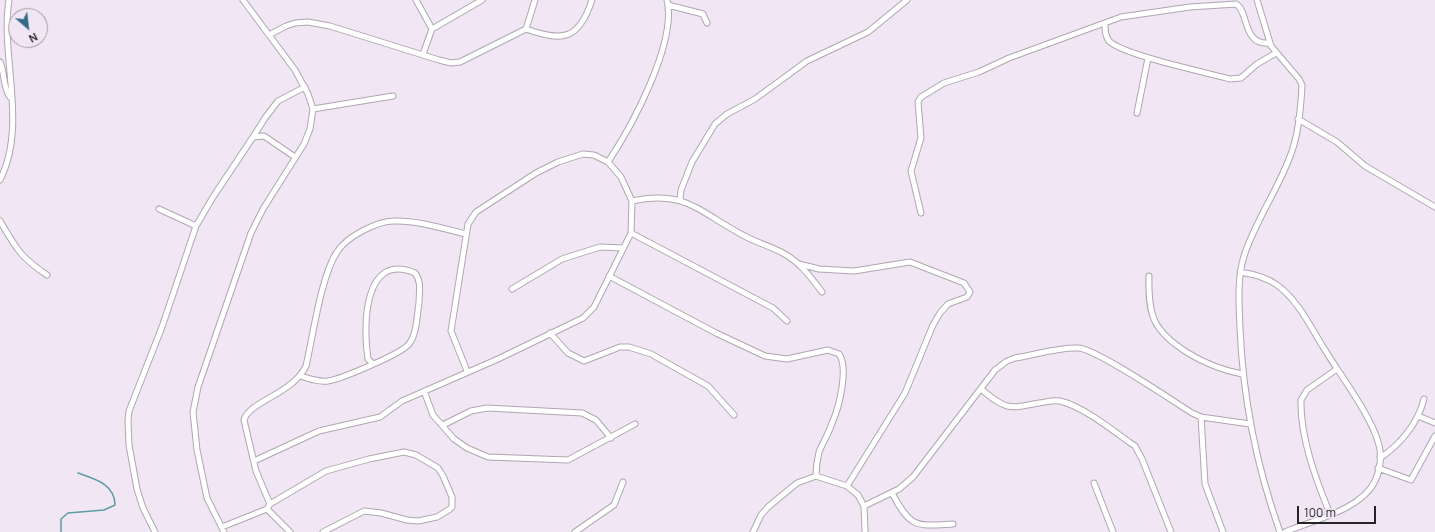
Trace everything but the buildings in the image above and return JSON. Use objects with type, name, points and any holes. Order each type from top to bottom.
[{"type":"street","points":[[0,180],[9,155],[11,98],[6,30],[9,0]]},
{"type":"street","points":[[243,0],[295,70],[305,87],[312,110],[310,129],[295,157],[263,209],[251,233],[198,387],[194,406],[194,433],[205,489],[213,512],[223,530],[267,509],[270,504],[285,494],[331,469],[404,452],[416,455],[438,468],[452,498],[452,507],[450,509],[428,520],[407,520],[381,513],[364,511],[323,532]]},
{"type":"street","points":[[416,0],[432,29]]},
{"type":"street","points":[[469,0],[473,6]]},
{"type":"street","points":[[423,54],[432,29],[482,0]]},
{"type":"street","points":[[526,29],[535,0]]},
{"type":"street","points":[[269,35],[286,26],[295,23],[308,22],[330,26],[451,63],[460,62],[526,29],[550,37],[568,34],[578,28],[583,22],[592,0]]},
{"type":"street","points":[[680,200],[681,190],[692,162],[715,124],[727,114],[755,99],[802,64],[868,32],[907,0]]},
{"type":"street","points":[[1257,0],[1270,43],[1276,53],[1301,83],[1298,120],[1292,151],[1248,245],[1240,272],[1239,309],[1242,374],[1250,424],[1266,492],[1280,532]]},
{"type":"street","points":[[608,162],[630,124],[660,60],[666,30],[668,3],[703,14],[707,23]]},
{"type":"street","points":[[921,213],[911,171],[921,138],[918,102],[920,98],[944,83],[979,72],[1009,58],[1130,15],[1190,7],[1236,4],[1241,9],[1250,34],[1263,43],[1270,43]]},
{"type":"street","points":[[1105,23],[1105,33],[1109,41],[1148,58],[1235,80],[1241,78],[1257,64],[1276,53]]},
{"type":"street","points":[[1137,113],[1148,58]]},
{"type":"street","points":[[0,62],[7,91],[11,98]]},
{"type":"street","points":[[155,532],[143,508],[137,490],[129,444],[128,420],[131,404],[162,326],[196,226],[213,196],[278,101],[287,94],[305,87]]},
{"type":"street","points":[[312,110],[393,96]]},
{"type":"street","points":[[1298,120],[1337,142],[1365,166],[1435,207]]},
{"type":"street","points":[[253,137],[264,136],[295,157]]},
{"type":"street","points":[[254,461],[312,433],[380,417],[402,401],[498,359],[577,321],[590,312],[631,233],[632,201],[621,177],[608,162],[594,155],[583,154],[558,162],[536,173],[476,212],[471,217],[466,234],[452,331],[467,372]]},
{"type":"street","points":[[632,201],[651,198],[680,200],[697,206],[739,234],[780,251],[799,264],[822,292]]},
{"type":"street","points":[[159,209],[196,226]]},
{"type":"street","points":[[0,221],[19,254],[47,275]]},
{"type":"street","points":[[270,504],[257,476],[244,423],[246,414],[255,407],[285,390],[301,376],[306,366],[329,268],[337,251],[346,242],[382,222],[395,221],[466,234]]},
{"type":"street","points":[[631,233],[773,308],[787,321]]},
{"type":"street","points":[[512,289],[562,259],[600,247],[622,248]]},
{"type":"street","points":[[799,264],[819,270],[854,271],[910,262],[964,283],[970,292],[967,297],[948,304],[940,313],[933,325],[905,393],[847,486]]},
{"type":"street","points":[[301,376],[322,381],[336,380],[403,349],[411,340],[417,320],[420,287],[415,273],[404,269],[392,270],[382,275],[373,286],[368,303],[366,343],[368,360],[372,363]]},
{"type":"street","points":[[1240,272],[1258,275],[1271,281],[1289,296],[1302,313],[1337,369],[1374,433],[1379,445],[1380,458],[1374,482],[1362,498],[1351,505],[1285,532]]},
{"type":"street","points":[[609,276],[758,354],[779,359],[787,359],[828,350],[839,354],[842,360],[843,380],[839,402],[832,424],[820,451],[816,476]]},
{"type":"street","points":[[1149,276],[1150,307],[1158,328],[1164,336],[1218,369],[1242,374]]},
{"type":"street","points":[[550,333],[568,353],[584,361],[620,347],[629,347],[651,354],[708,386],[734,415]]},
{"type":"street","points":[[864,506],[892,493],[905,485],[913,477],[998,367],[1010,359],[1080,348],[1089,350],[1201,417],[1250,424]]},
{"type":"street","points":[[1330,514],[1319,488],[1305,438],[1301,400],[1307,390],[1337,369]]},
{"type":"street","points":[[981,389],[1000,404],[1007,407],[1016,408],[1050,401],[1062,402],[1081,410],[1129,442],[1134,446],[1142,459],[1171,532]]},
{"type":"street","points":[[424,391],[430,409],[442,425],[454,438],[467,448],[483,456],[568,460],[635,424]]},
{"type":"street","points":[[1380,458],[1393,448],[1406,434],[1418,416],[1424,399]]},
{"type":"street","points":[[442,425],[471,411],[488,408],[582,413],[596,420],[611,438]]},
{"type":"street","points":[[1418,416],[1435,423]]},
{"type":"street","points":[[1201,417],[1205,484],[1223,532]]},
{"type":"street","points":[[1378,468],[1411,480],[1435,436]]},
{"type":"street","points":[[753,532],[761,516],[768,507],[797,483],[816,476],[847,486],[858,495],[864,506],[865,532]]},
{"type":"street","points":[[575,532],[614,505],[623,482]]},
{"type":"street","points":[[1094,483],[1113,532]]},
{"type":"street","points":[[892,493],[904,513],[916,524],[923,526],[953,524]]},
{"type":"street","points":[[267,509],[290,532]]},
{"type":"waterway","points":[[61,532],[61,519],[68,513],[104,510],[115,505],[112,492],[108,487],[97,480],[78,473]]}]
